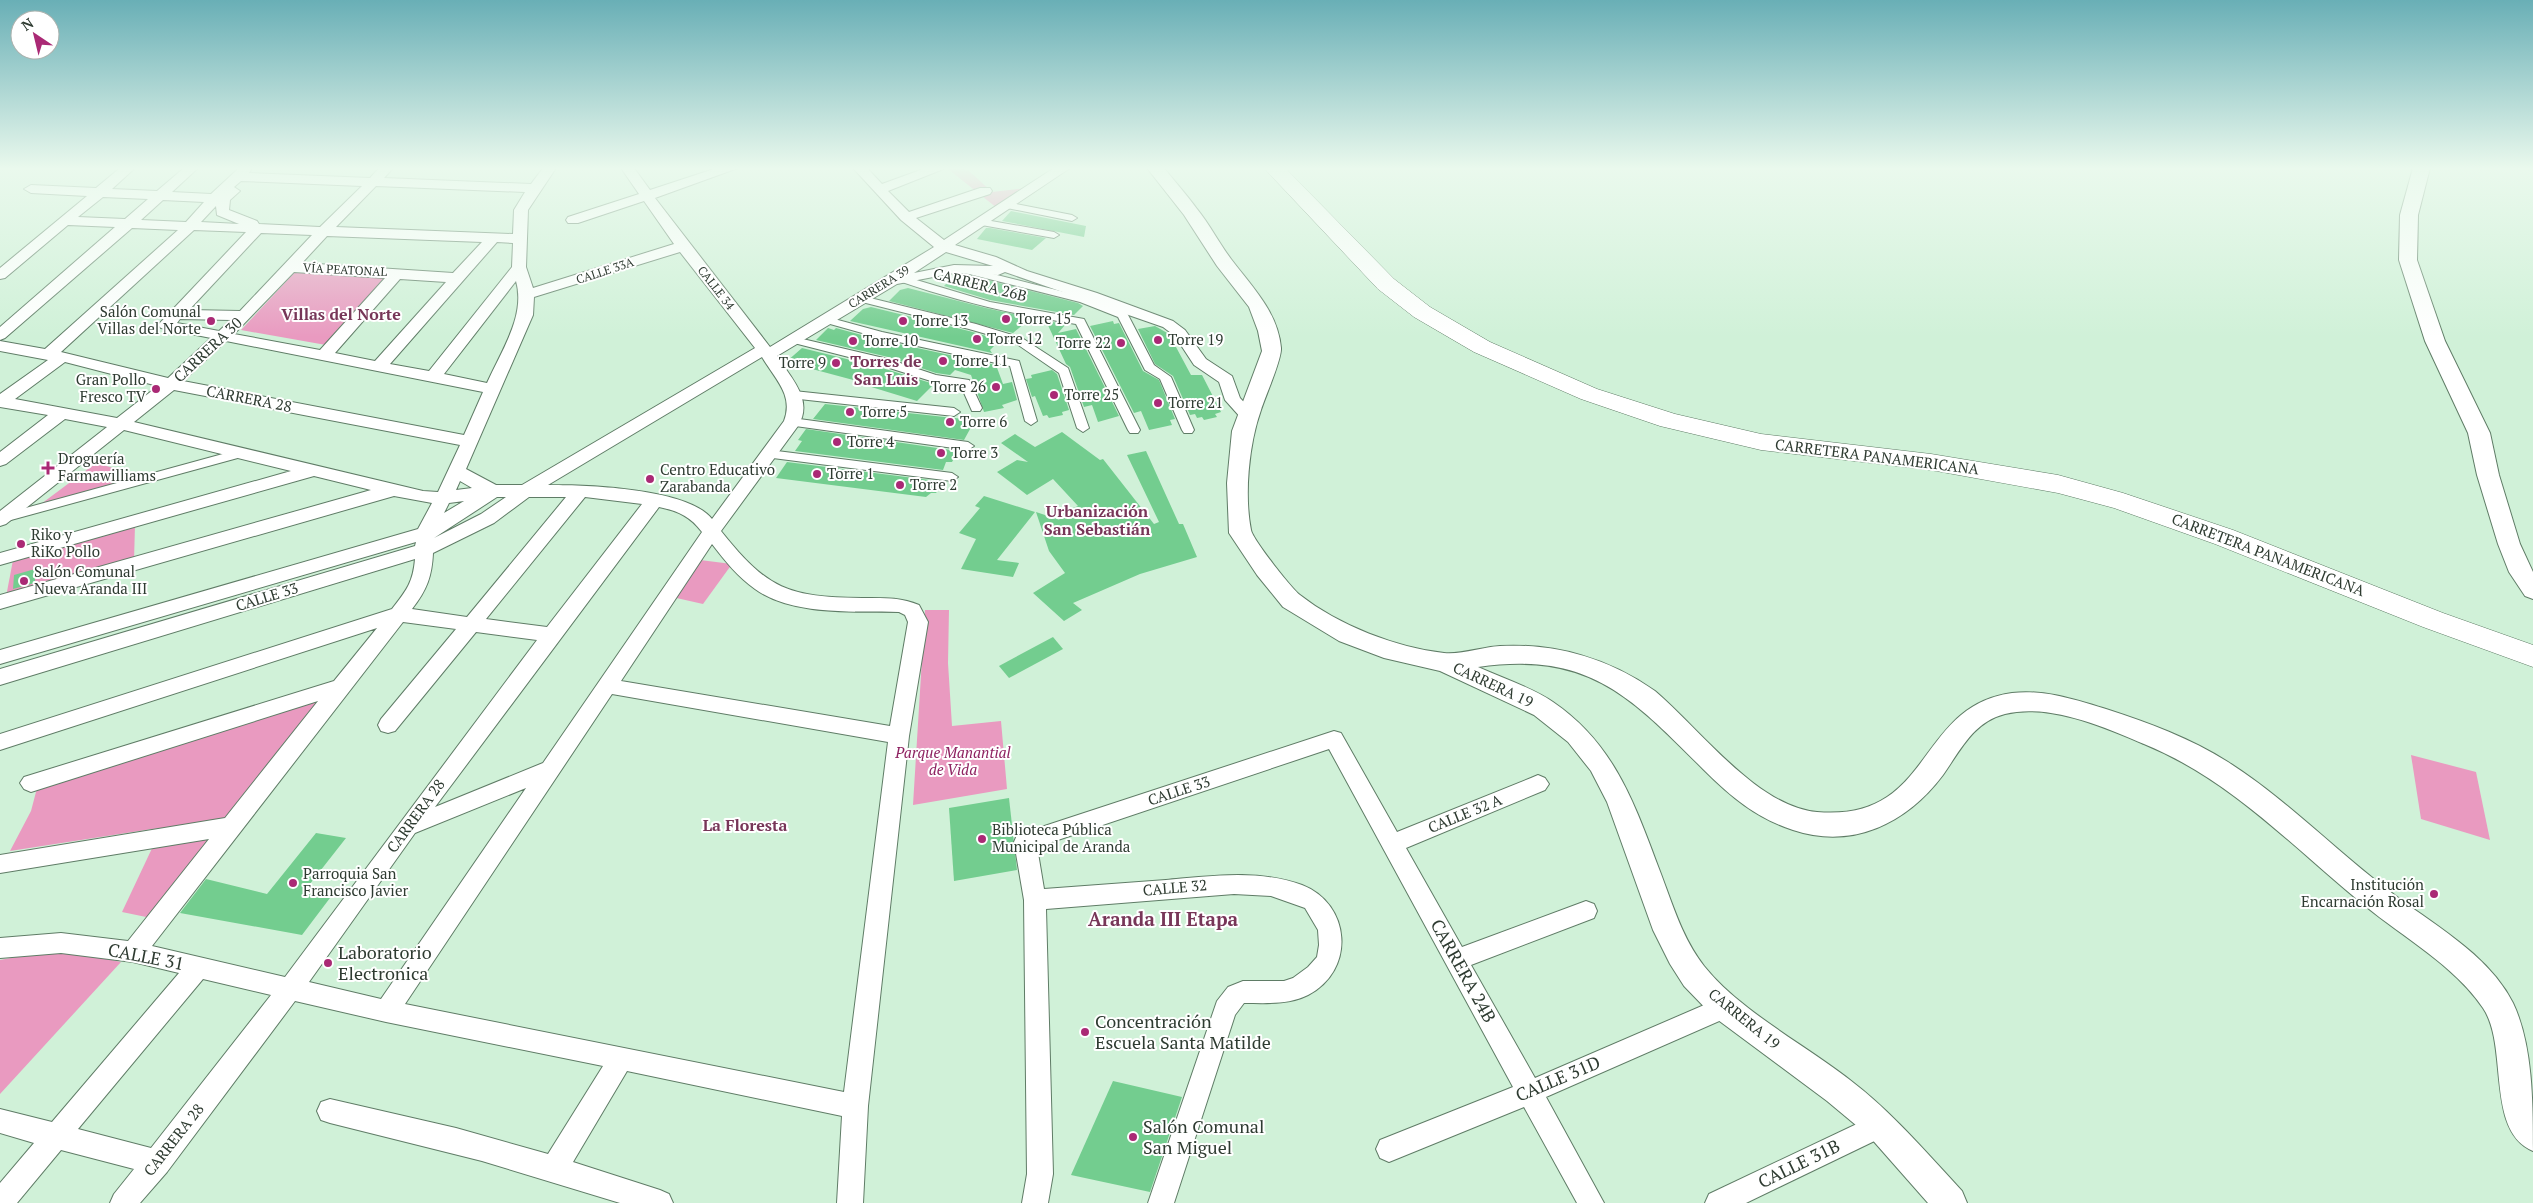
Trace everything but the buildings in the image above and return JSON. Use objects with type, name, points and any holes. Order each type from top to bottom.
[{"type":"highway","name":"CARRETERA PANAMERICANA","points":[[1328,224],[1386,284],[1416,308],[1482,347],[1589,394],[1668,420],[1760,442],[1931,462],[2004,474],[2058,484],[2123,502],[2224,537],[2433,620],[2533,656]]},
{"type":"street","points":[[0,275],[61,224]]},
{"type":"street","points":[[0,335],[129,224]]},
{"type":"street","points":[[147,224],[272,231],[324,231],[520,239]]},
{"type":"street","points":[[0,401],[55,356],[192,224]]},
{"type":"street","points":[[254,224],[272,231]]},
{"type":"street","name":"CARRERA 30","points":[[3,515],[171,384],[244,316],[331,224]]},
{"type":"street","points":[[133,952],[344,686],[417,590],[424,575],[424,542],[525,315],[527,294],[518,267],[521,224]]},
{"type":"street","name":"CALLE 34","points":[[667,224],[766,353],[794,394]]},
{"type":"street","points":[[916,224],[942,246],[991,260],[1022,274],[1092,296],[1168,324],[1180,333],[1200,362],[1226,380],[1233,400],[1248,415]]},
{"type":"street","name":"CARRERA 39","points":[[522,493],[895,281],[942,246],[977,224]]},
{"type":"street","points":[[992,224],[1054,235]]},
{"type":"street","name":"CARRERA 19","points":[[1199,224],[1224,262],[1258,306],[1268,331],[1272,351],[1243,431],[1238,483],[1240,533],[1266,569],[1292,601],[1348,635],[1384,649],[1446,663],[1543,708],[1577,735],[1600,762],[1620,802],[1667,930],[1694,976],[1726,1008],[1838,1090],[1880,1125],[1950,1203]]},
{"type":"street","points":[[2408,224],[2408,260],[2435,341],[2479,433],[2488,475],[2510,544],[2521,572],[2533,590]]},
{"type":"street","points":[[256,230],[166,325],[225,334],[324,356],[494,388]]},
{"type":"street","points":[[379,366],[492,239]]},
{"type":"street","name":"CALLE 33A","points":[[527,294],[550,289],[683,246]]},
{"type":"street","name":"VÍA PEATONAL","points":[[292,267],[456,278]]},
{"type":"street","points":[[433,377],[518,267]]},
{"type":"street","points":[[895,281],[958,268],[1022,274]]},
{"type":"street","points":[[958,268],[1084,300],[1123,315],[1149,367],[1165,377],[1188,430]]},
{"type":"street","name":"VÍA PEATONAL","points":[[324,356],[398,273]]},
{"type":"street","name":"CARRERA 26B","points":[[895,281],[1040,316],[1080,321],[1134,430]]},
{"type":"street","points":[[862,299],[904,311],[972,326],[1018,340],[1064,371],[1083,428]]},
{"type":"street","points":[[177,314],[244,316]]},
{"type":"street","points":[[827,320],[880,335],[1015,364],[1031,421]]},
{"type":"street","points":[[794,340],[884,362],[944,382],[965,383],[976,408]]},
{"type":"street","name":"CARRERA 28","points":[[0,346],[55,356],[171,384],[469,441]]},
{"type":"street","points":[[386,1011],[712,530],[792,422],[797,408],[794,394],[954,412]]},
{"type":"street","points":[[0,401],[120,424],[423,496],[443,498],[494,491],[522,493],[581,492],[655,500],[680,506],[699,515],[735,562],[763,586],[784,596],[825,604],[901,605],[912,610],[918,622],[899,736],[854,1106],[850,1203]]},
{"type":"street","points":[[0,460],[62,413]]},
{"type":"street","points":[[792,422],[968,446]]},
{"type":"street","points":[[3,515],[241,453]]},
{"type":"street","points":[[769,454],[952,477]]},
{"type":"street","points":[[0,559],[314,471]]},
{"type":"street","points":[[457,471],[481,486],[494,491]]},
{"type":"street","points":[[0,602],[395,490]]},
{"type":"street","name":"CALLE 33","points":[[0,657],[424,542],[494,491]]},
{"type":"street","points":[[388,725],[581,492]]},
{"type":"street","name":"CALLE 33","points":[[0,677],[424,542],[483,520],[522,493]]},
{"type":"street","name":"CARRERA 28","points":[[123,1203],[158,1162],[290,990],[408,826],[550,635],[655,500]]},
{"type":"street","points":[[0,742],[397,614],[550,635]]},
{"type":"street","points":[[1446,663],[1501,655],[1524,655],[1573,662],[1600,670],[1624,682],[1647,699],[1739,788],[1769,809],[1797,821],[1852,824],[1873,820],[1892,810],[1912,794],[1937,763],[1953,737],[1968,720],[1984,711],[2008,702],[2029,701],[2058,705],[2162,739],[2218,769],[2261,802],[2377,898],[2446,952],[2492,996],[2506,1017],[2515,1060],[2516,1089],[2522,1116],[2533,1135]]},
{"type":"street","points":[[31,782],[344,686]]},
{"type":"street","points":[[607,686],[899,736]]},
{"type":"street","name":"CALLE 33","points":[[1036,900],[1025,842],[1334,739]]},
{"type":"street","name":"CARRERA 24B","points":[[1334,739],[1591,1203]]},
{"type":"street","points":[[408,826],[548,770]]},
{"type":"street","name":"CALLE 32 A","points":[[1392,844],[1538,784]]},
{"type":"street","points":[[0,864],[234,826]]},
{"type":"street","name":"CALLE 32","points":[[1036,900],[1234,884],[1272,886],[1296,893],[1312,901],[1330,928],[1331,945],[1327,962],[1316,975],[1300,987],[1284,992],[1243,992],[1236,995],[1225,1009],[1161,1203]]},
{"type":"street","points":[[1035,1203],[1040,1174],[1036,900]]},
{"type":"street","points":[[1456,960],[1586,911]]},
{"type":"street","name":"CALLE 31","points":[[0,948],[61,943],[133,952],[290,990]]},
{"type":"street","points":[[0,1203],[58,1137],[198,968]]},
{"type":"street","points":[[290,990],[854,1106]]},
{"type":"street","name":"CALLE 31D","points":[[1389,1149],[1530,1092],[1726,1008]]},
{"type":"street","points":[[554,1169],[621,1059]]},
{"type":"street","points":[[330,1111],[384,1126],[454,1141],[554,1169],[660,1203]]},
{"type":"street","points":[[0,1121],[158,1162]]},
{"type":"street","name":"CALLE 31B","points":[[1718,1203],[1880,1125]]},
{"type":"green space","points":[[296,271],[390,276],[326,345],[241,330]]},
{"type":"green space","points":[[96,463],[144,477],[41,504]]},
{"type":"green space","points":[[135,525],[134,561],[6,597],[13,560]]},
{"type":"green space","points":[[700,560],[732,564],[703,604],[672,597]]},
{"type":"green space","name":"Parque Manantial de Vida","points":[[925,610],[949,610],[948,663],[952,726],[1001,721],[1007,789],[913,805]]},
{"type":"green space","points":[[327,696],[231,821],[152,829],[10,851],[31,811],[40,785]]},
{"type":"green space","points":[[2411,755],[2476,772],[2490,840],[2421,819]]},
{"type":"green space","points":[[213,832],[151,918],[122,912],[155,842]]},
{"type":"green space","points":[[42,952],[88,955],[121,962],[0,1094],[0,960]]},
{"type":"place","name":"Torre 15","points":[[1006,319]]},
{"type":"place","name":"Salón Comunal Villas del Norte","points":[[211,321]]},
{"type":"place","name":"Torre 13","points":[[903,321]]},
{"type":"place","name":"Torre 12","points":[[977,339]]},
{"type":"place","name":"Torre 19","points":[[1158,340]]},
{"type":"place","name":"Torre 10","points":[[853,341]]},
{"type":"place","name":"Torre 22","points":[[1121,343]]},
{"type":"place","name":"Torre 11","points":[[943,361]]},
{"type":"place","name":"Torre 9","points":[[836,363]]},
{"type":"place","name":"Torre 26","points":[[996,387]]},
{"type":"place","name":"Gran Pollo Fresco TV","points":[[156,389]]},
{"type":"place","name":"Torre 25","points":[[1054,395]]},
{"type":"place","name":"Torre 21","points":[[1158,403]]},
{"type":"place","name":"Torre 5","points":[[850,412]]},
{"type":"place","name":"Torre 6","points":[[950,422]]},
{"type":"place","name":"Torre 4","points":[[837,442]]},
{"type":"place","name":"Torre 3","points":[[941,453]]},
{"type":"place","name":"Droguería Farmawilliams","points":[[48,468]]},
{"type":"place","name":"Torre 1","points":[[817,474]]},
{"type":"place","name":"Centro Educativo Zarabanda","points":[[650,479]]},
{"type":"place","name":"Torre 2","points":[[900,485]]},
{"type":"place","name":"Riko y RiKo Pollo","points":[[21,544]]},
{"type":"place","name":"Salón Comunal Nueva Aranda III","points":[[24,581]]},
{"type":"place","name":"Biblioteca Pública Municipal de Aranda","points":[[982,839]]},
{"type":"place","name":"Parroquia San Francisco Javier","points":[[293,883]]},
{"type":"place","name":"Institución Encarnación Rosal","points":[[2434,894]]},
{"type":"place","name":"Laboratorio Electronica","points":[[328,963]]},
{"type":"place","name":"Concentración Escuela Santa Matilde","points":[[1085,1032]]},
{"type":"place","name":"Salón Comunal San Miguel","points":[[1133,1137]]},
{"type":"district","name":"Villas del Norte","points":[[341,314]]},
{"type":"district","name":"Torres de San Luis","points":[[886,370]]},
{"type":"district","name":"Urbanización San Sebastián","points":[[1097,520]]},
{"type":"district","name":"La Floresta","points":[[745,825]]},
{"type":"district","name":"Aranda III Etapa","points":[[1163,919]]}]
